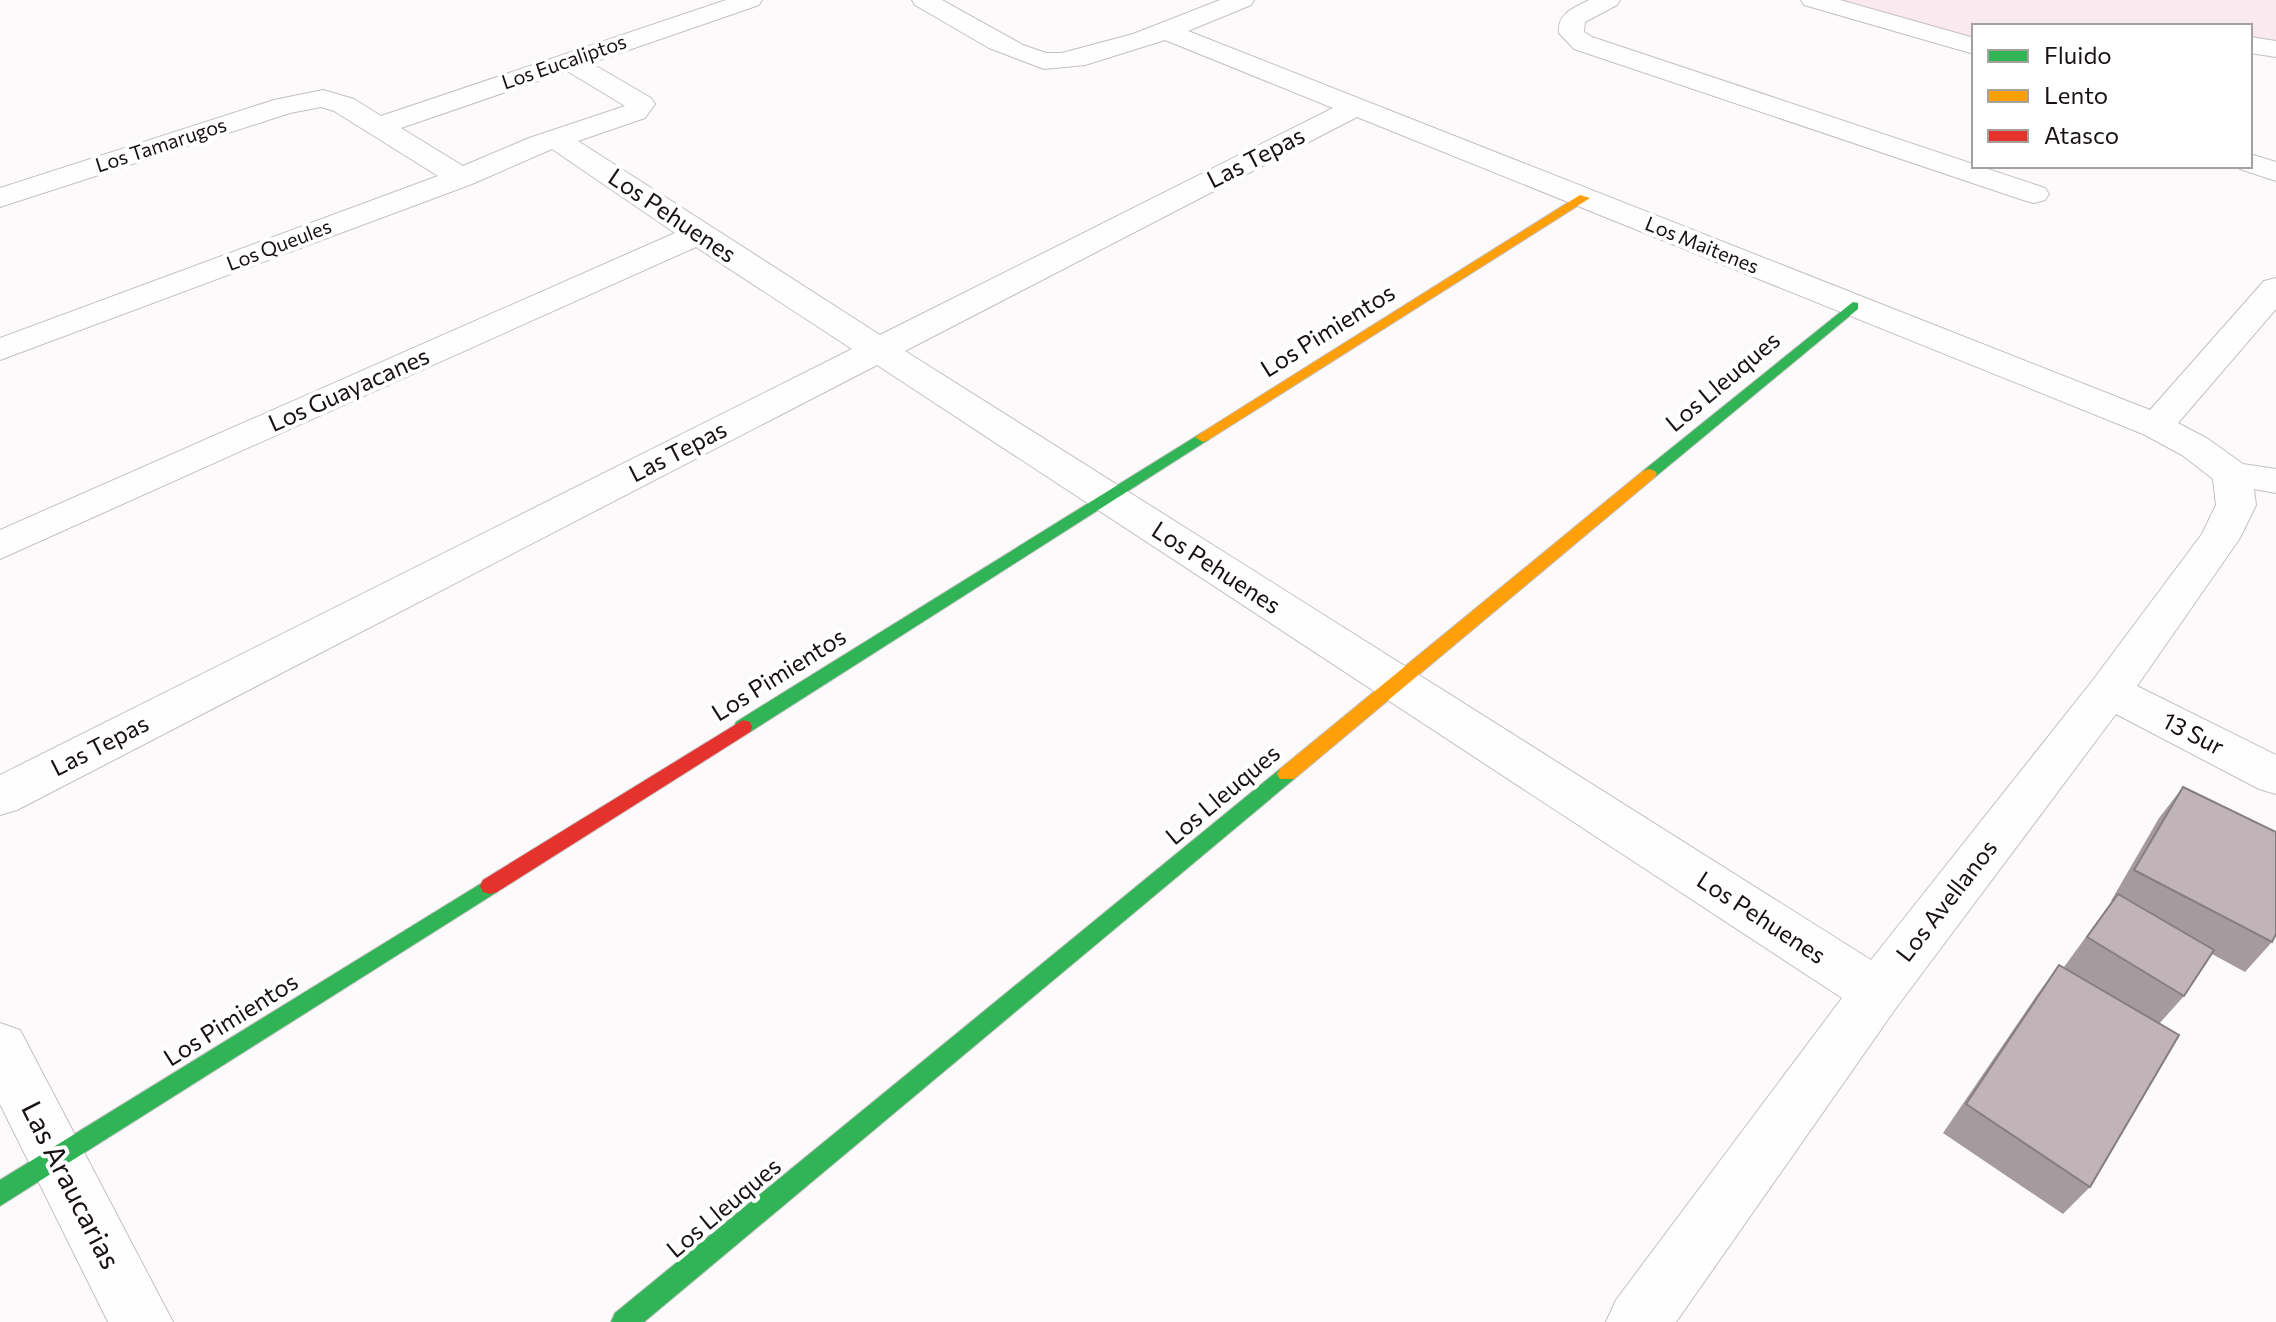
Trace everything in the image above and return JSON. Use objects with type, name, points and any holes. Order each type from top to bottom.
[{"type":"street","name":"Los Eucaliptos","points":[[379,126],[750,0]]},
{"type":"street","points":[[924,0],[1022,54],[1047,62],[1076,59],[1165,31],[1242,0]]},
{"type":"street","points":[[1608,0],[1574,18],[1570,29],[1572,36],[1583,43],[1971,169],[2034,194]]},
{"type":"street","points":[[1813,0],[1972,45]]},
{"type":"street","name":"Los Maitenes","points":[[1165,31],[2156,426],[2254,477]]},
{"type":"street","points":[[2252,45],[2276,49]]},
{"type":"street","name":"Los Queules","points":[[0,350],[461,178],[528,148],[635,112],[641,104],[568,60]]},
{"type":"street","name":"Los Tamarugos","points":[[0,198],[284,106],[323,98],[344,105],[379,126]]},
{"type":"street","name":"Las Tepas","points":[[0,797],[1356,107]]},
{"type":"street","points":[[379,126],[461,178]]},
{"type":"street","name":"Los Pehuenes","points":[[557,140],[1395,684],[1877,992]]},
{"type":"street","points":[[2252,164],[2276,172]]},
{"type":"street","name":"Los Pimientos","points":[[0,1194],[1584,198]]},
{"type":"street","name":"Los Guayacanes","points":[[0,546],[698,234]]},
{"type":"street","points":[[2156,426],[2276,288]]},
{"type":"street","name":"Los Lleuques","points":[[624,1322],[1853,306]]},
{"type":"street","name":"Los Avellanos","points":[[1638,1322],[1877,992],[2109,691],[2220,538],[2254,477]]},
{"type":"street","name":"13 Sur","points":[[2109,691],[2276,776]]},
{"type":"street","name":"Las Araucarias","points":[[0,1047],[141,1322]]},
{"type":"shaded area","points":[[1829,0],[2276,0],[2276,50],[2252,45],[2252,24],[1972,24],[1972,44]]},
{"type":"building","points":[[2183,787],[2276,832],[2276,934],[2272,942],[2134,870]]},
{"type":"building","points":[[2118,894],[2214,950],[2184,996],[2087,937]]},
{"type":"building","points":[[2059,965],[2179,1035],[2090,1187],[1966,1104]]},
{"type":"traffic: fast","points":[[1649,474],[1853,306]]},
{"type":"traffic: fast","points":[[743,727],[1203,437]]},
{"type":"traffic: fast","points":[[624,1322],[1287,774]]},
{"type":"traffic: fast","points":[[0,1194],[490,886]]},
{"type":"traffic: slow","points":[[1203,437],[1584,198]]},
{"type":"traffic: slow","points":[[1287,774],[1649,474]]},
{"type":"traffic: jam","points":[[490,886],[743,727]]}]
